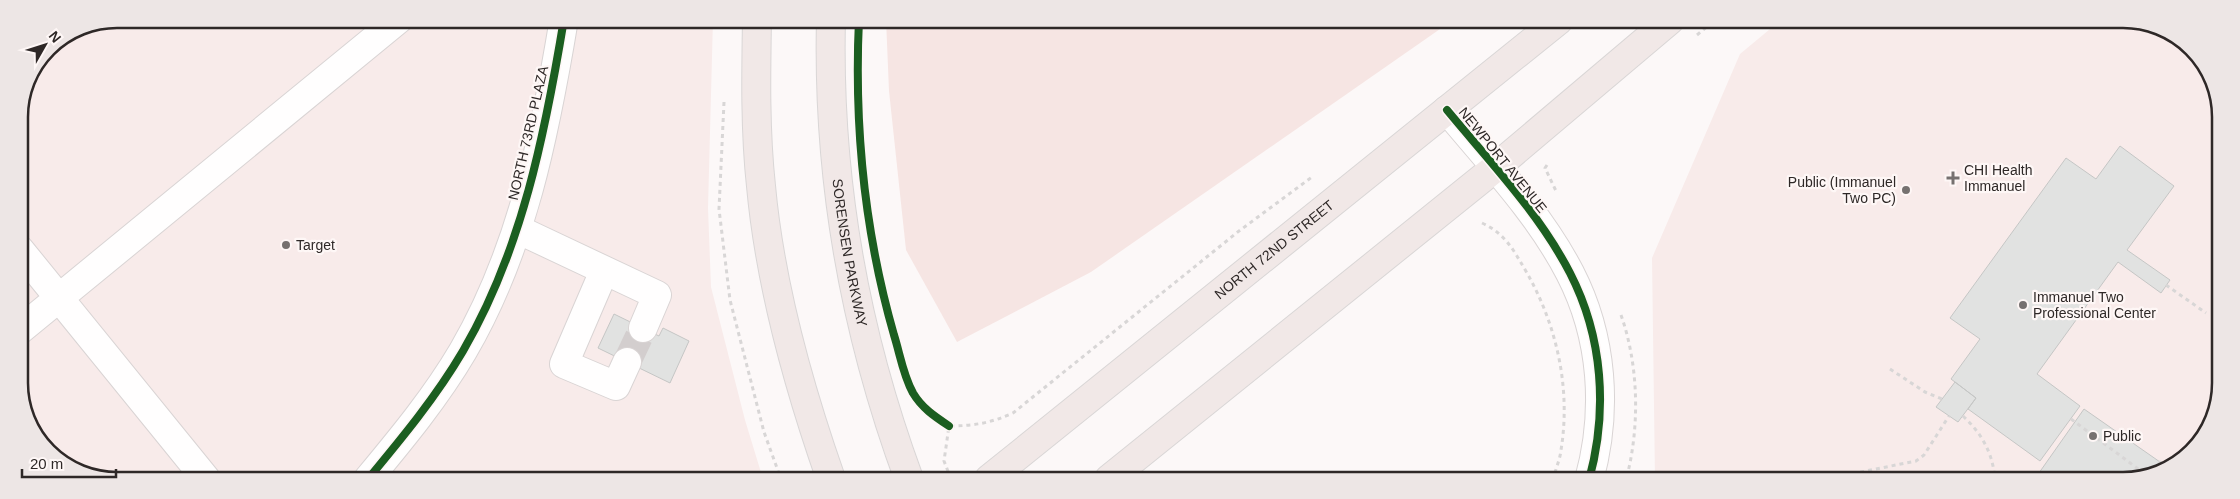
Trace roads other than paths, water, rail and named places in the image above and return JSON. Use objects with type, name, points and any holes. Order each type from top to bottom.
[{"type":"main road","points":[[757,28],[757,136],[761,187],[768,237],[789,342],[829,472]]},
{"type":"main road","name":"SORENSEN PARKWAY","points":[[831,28],[833,154],[847,249],[877,385],[906,472]]},
{"type":"main road","name":"NORTH 72ND STREET","points":[[998,472],[1549,28]]},
{"type":"main road","points":[[1118,472],[1495,168],[1661,28]]},
{"type":"street","points":[[28,324],[388,28]]},
{"type":"street","name":"NORTH 73RD PLAZA","points":[[374,472],[405,434],[463,351],[488,303],[507,257],[539,151],[562,28]]},
{"type":"street","name":"NEWPORT AVENUE","points":[[1448,110],[1516,193],[1556,249],[1571,274],[1584,307],[1594,342],[1600,382],[1599,430],[1591,471]]},
{"type":"street","points":[[516,229],[657,295],[643,328]]},
{"type":"street","points":[[28,260],[201,472]]},
{"type":"street","points":[[604,271],[564,364],[616,386],[627,362]]},
{"type":"tunnel","points":[[627,362],[643,328]]},
{"type":"place","name":"CHI Health Immanuel","points":[[1953,178]]},
{"type":"place","name":"Public (Immanuel Two PC)","points":[[1906,190]]},
{"type":"place","name":"Target","points":[[286,245]]},
{"type":"place","name":"Immanuel Two Professional Center","points":[[2023,305]]},
{"type":"place","name":"Public","points":[[2093,436]]}]
